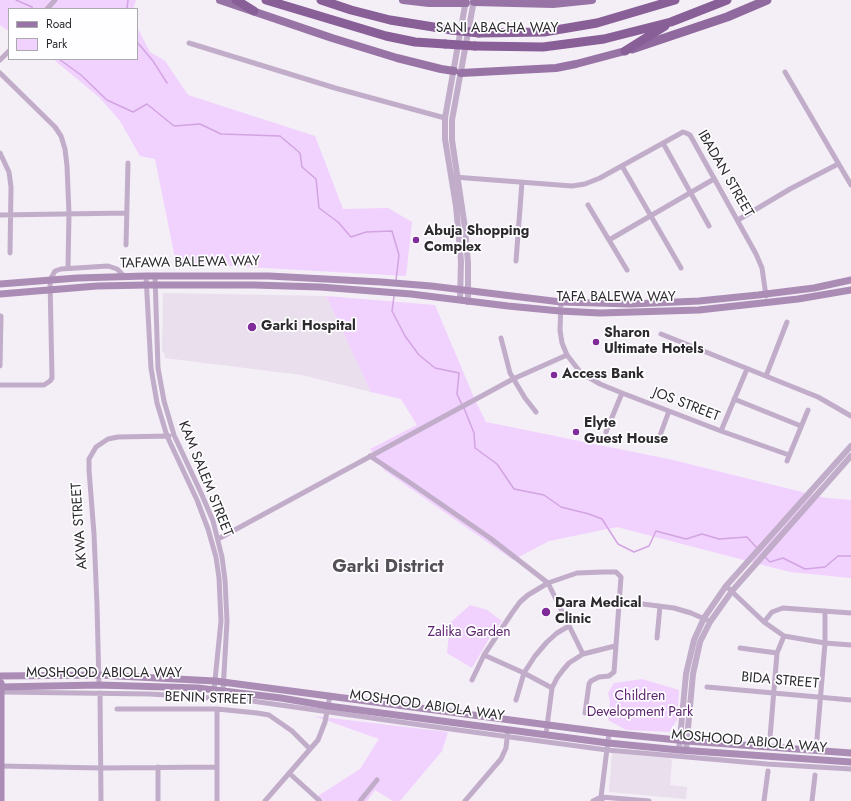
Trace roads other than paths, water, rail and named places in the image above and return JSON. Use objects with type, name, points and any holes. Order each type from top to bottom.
[{"type":"highway","points":[[236,0],[254,11]]},
{"type":"highway","name":"SANI ABACHA WAY","points":[[266,0],[386,36],[415,42],[475,46],[544,46],[604,39],[671,22],[727,0]]},
{"type":"highway","name":"SANI ABACHA WAY","points":[[321,0],[351,10],[390,20],[479,33],[544,32],[597,23],[673,1]]},
{"type":"highway","points":[[651,0],[673,1]]},
{"type":"highway","points":[[626,51],[727,17],[767,0]]},
{"type":"highway","points":[[626,51],[671,22]]},
{"type":"main road","points":[[220,0],[332,38],[398,58],[458,72],[556,68],[626,51]]},
{"type":"main road","name":"SANI ABACHA WAY","points":[[403,0],[435,4],[470,1],[553,4],[592,0]]},
{"type":"main road","name":"TAFAWA BALEWA WAY","points":[[0,284],[50,280],[146,276],[269,276],[381,282]]},
{"type":"main road","name":"TAFA BALEWA WAY","points":[[381,282],[561,302],[598,304],[699,301],[814,288],[851,280]]},
{"type":"main road","name":"TAFAWA BALEWA WAY","points":[[0,294],[97,286],[146,285],[254,285],[380,291]]},
{"type":"main road","name":"TAFA BALEWA WAY","points":[[380,291],[560,311],[600,313],[699,310],[767,303],[851,290]]},
{"type":"main road","name":"MOSHOOD ABIOLA WAY","points":[[0,676],[99,675],[215,681],[609,733],[684,741],[851,753]]},
{"type":"main road","points":[[0,676],[1,801]]},
{"type":"main road","name":"MOSHOOD ABIOLA WAY","points":[[1,689],[99,689],[158,686],[214,690],[280,698],[328,708],[507,734],[546,734],[607,746],[851,762]]},
{"type":"street","points":[[48,8],[55,0]]},
{"type":"street","points":[[455,177],[452,120],[458,72],[470,1]]},
{"type":"street","points":[[190,43],[335,88],[445,118]]},
{"type":"street","points":[[0,60],[8,52]]},
{"type":"street","points":[[458,72],[445,118],[445,139],[455,177],[465,228],[464,301]]},
{"type":"street","points":[[785,72],[851,186]]},
{"type":"street","points":[[0,73],[55,127],[61,136],[66,149],[69,214],[68,268]]},
{"type":"street","name":"IBADAN STREET","points":[[455,177],[572,186],[585,184],[600,178],[682,132],[686,133],[690,135],[756,254],[762,268],[767,303]]},
{"type":"street","points":[[663,143],[709,226]]},
{"type":"street","points":[[0,153],[9,172],[11,186],[10,252]]},
{"type":"street","points":[[126,244],[128,163]]},
{"type":"street","points":[[738,220],[790,189],[838,164]]},
{"type":"street","points":[[622,166],[681,268]]},
{"type":"street","points":[[609,240],[714,179]]},
{"type":"street","points":[[516,261],[522,182]]},
{"type":"street","points":[[588,205],[627,270]]},
{"type":"street","points":[[0,215],[127,213]]},
{"type":"street","points":[[0,385],[44,385],[52,378],[50,280],[55,272],[60,269],[68,268],[108,266],[117,269],[125,277]]},
{"type":"street","name":"KAM SALEM STREET","points":[[146,276],[151,368],[157,403],[167,436],[197,500],[208,529],[216,557],[221,608],[214,690]]},
{"type":"street","name":"KAM SALEM STREET","points":[[155,276],[158,368],[164,401],[174,435],[213,521],[218,539],[225,580],[227,609],[223,691]]},
{"type":"street","name":"JOS STREET","points":[[561,302],[560,330],[562,343],[567,355],[581,374],[600,384],[788,458],[801,426]]},
{"type":"street","points":[[0,366],[1,316]]},
{"type":"street","points":[[766,376],[786,322]]},
{"type":"street","points":[[661,334],[818,397],[851,416]]},
{"type":"street","points":[[501,338],[513,379],[536,412]]},
{"type":"street","points":[[218,539],[446,414],[513,379],[567,355]]},
{"type":"street","points":[[721,431],[747,369]]},
{"type":"street","points":[[606,432],[622,393]]},
{"type":"street","points":[[734,399],[801,426],[808,410]]},
{"type":"street","points":[[658,441],[669,411]]},
{"type":"street","name":"AKWA STREET","points":[[101,801],[95,550],[89,470],[91,455],[99,444],[108,439],[118,437],[174,435]]},
{"type":"street","points":[[683,750],[692,674],[707,620],[726,586],[851,446]]},
{"type":"street","points":[[370,456],[484,534],[548,582],[583,654]]},
{"type":"street","points":[[707,620],[851,456]]},
{"type":"street","points":[[472,680],[484,656],[520,602],[548,582],[577,573],[616,572],[621,578],[614,672],[608,676],[599,676],[591,681],[589,684],[585,713]]},
{"type":"street","points":[[726,586],[764,622],[784,636],[825,643],[851,645]]},
{"type":"street","points":[[619,601],[683,610],[707,620]]},
{"type":"street","points":[[657,638],[660,606]]},
{"type":"street","points":[[764,622],[772,612],[783,608],[851,613]]},
{"type":"street","points":[[816,751],[825,643],[826,611]]},
{"type":"street","points":[[516,700],[524,673],[547,642],[557,633],[569,626]]},
{"type":"street","points":[[770,738],[777,653],[784,636]]},
{"type":"street","points":[[546,734],[552,688],[563,670],[583,654],[615,646]]},
{"type":"street","points":[[740,648],[777,653]]},
{"type":"street","points":[[484,656],[524,673],[552,688]]},
{"type":"street","name":"BIDA STREET","points":[[707,687],[851,700]]},
{"type":"street","points":[[99,689],[328,708]]},
{"type":"street","points":[[265,801],[318,740],[322,731],[330,696]]},
{"type":"street","name":"BENIN STREET","points":[[118,709],[217,709],[269,715],[292,731],[310,749]]},
{"type":"street","points":[[217,709],[217,801]]},
{"type":"street","points":[[601,799],[609,733]]},
{"type":"street","points":[[465,801],[498,763],[506,748],[507,734],[607,746]]},
{"type":"street","points":[[638,749],[768,764],[851,769]]},
{"type":"street","points":[[0,766],[101,768],[217,767]]},
{"type":"street","points":[[158,767],[158,801]]},
{"type":"street","points":[[764,801],[768,771]]},
{"type":"street","points":[[289,773],[320,801]]},
{"type":"street","points":[[812,801],[815,775]]},
{"type":"street","points":[[360,801],[377,780]]},
{"type":"street","points":[[593,801],[601,799],[649,801]]},
{"type":"waterway","points":[[16,0],[32,8]]},
{"type":"waterway","points":[[127,8],[128,0]]},
{"type":"waterway","points":[[138,43],[153,61],[167,83]]},
{"type":"waterway","points":[[60,60],[81,75],[107,100],[133,112],[147,104],[174,126],[200,124],[221,134],[280,136],[300,153],[302,167],[316,179],[319,208],[338,222],[351,237],[366,232],[392,231],[399,255],[396,280]]},
{"type":"waterway","points":[[394,296],[392,311],[405,336],[419,355],[435,368],[459,373],[457,394],[462,405]]},
{"type":"waterway","points":[[464,408],[474,433],[475,448],[497,464],[514,489],[544,495],[561,507],[602,519],[618,544],[634,552],[649,546],[656,531],[686,539],[702,534],[719,539],[747,537],[757,548]]},
{"type":"waterway","points":[[765,557],[770,562],[783,558],[805,569],[825,567],[838,556],[851,556]]},
{"type":"place","name":"Abuja Shopping Complex","points":[[416,240]]},
{"type":"place","name":"Garki Hospital","points":[[252,327]]},
{"type":"place","name":"Sharon Ultimate Hotels","points":[[596,342]]},
{"type":"place","name":"Access Bank","points":[[554,375]]},
{"type":"place","name":"Elyte Guest House","points":[[576,432]]},
{"type":"place","name":"Dara Medical Clinic","points":[[546,612]]},
{"type":"district","name":"Garki District","points":[[388,568]]},
{"type":"park label","name":"Zalika Garden","points":[[469,633]]},
{"type":"park label","name":"Children Development Park","points":[[640,706]]}]
